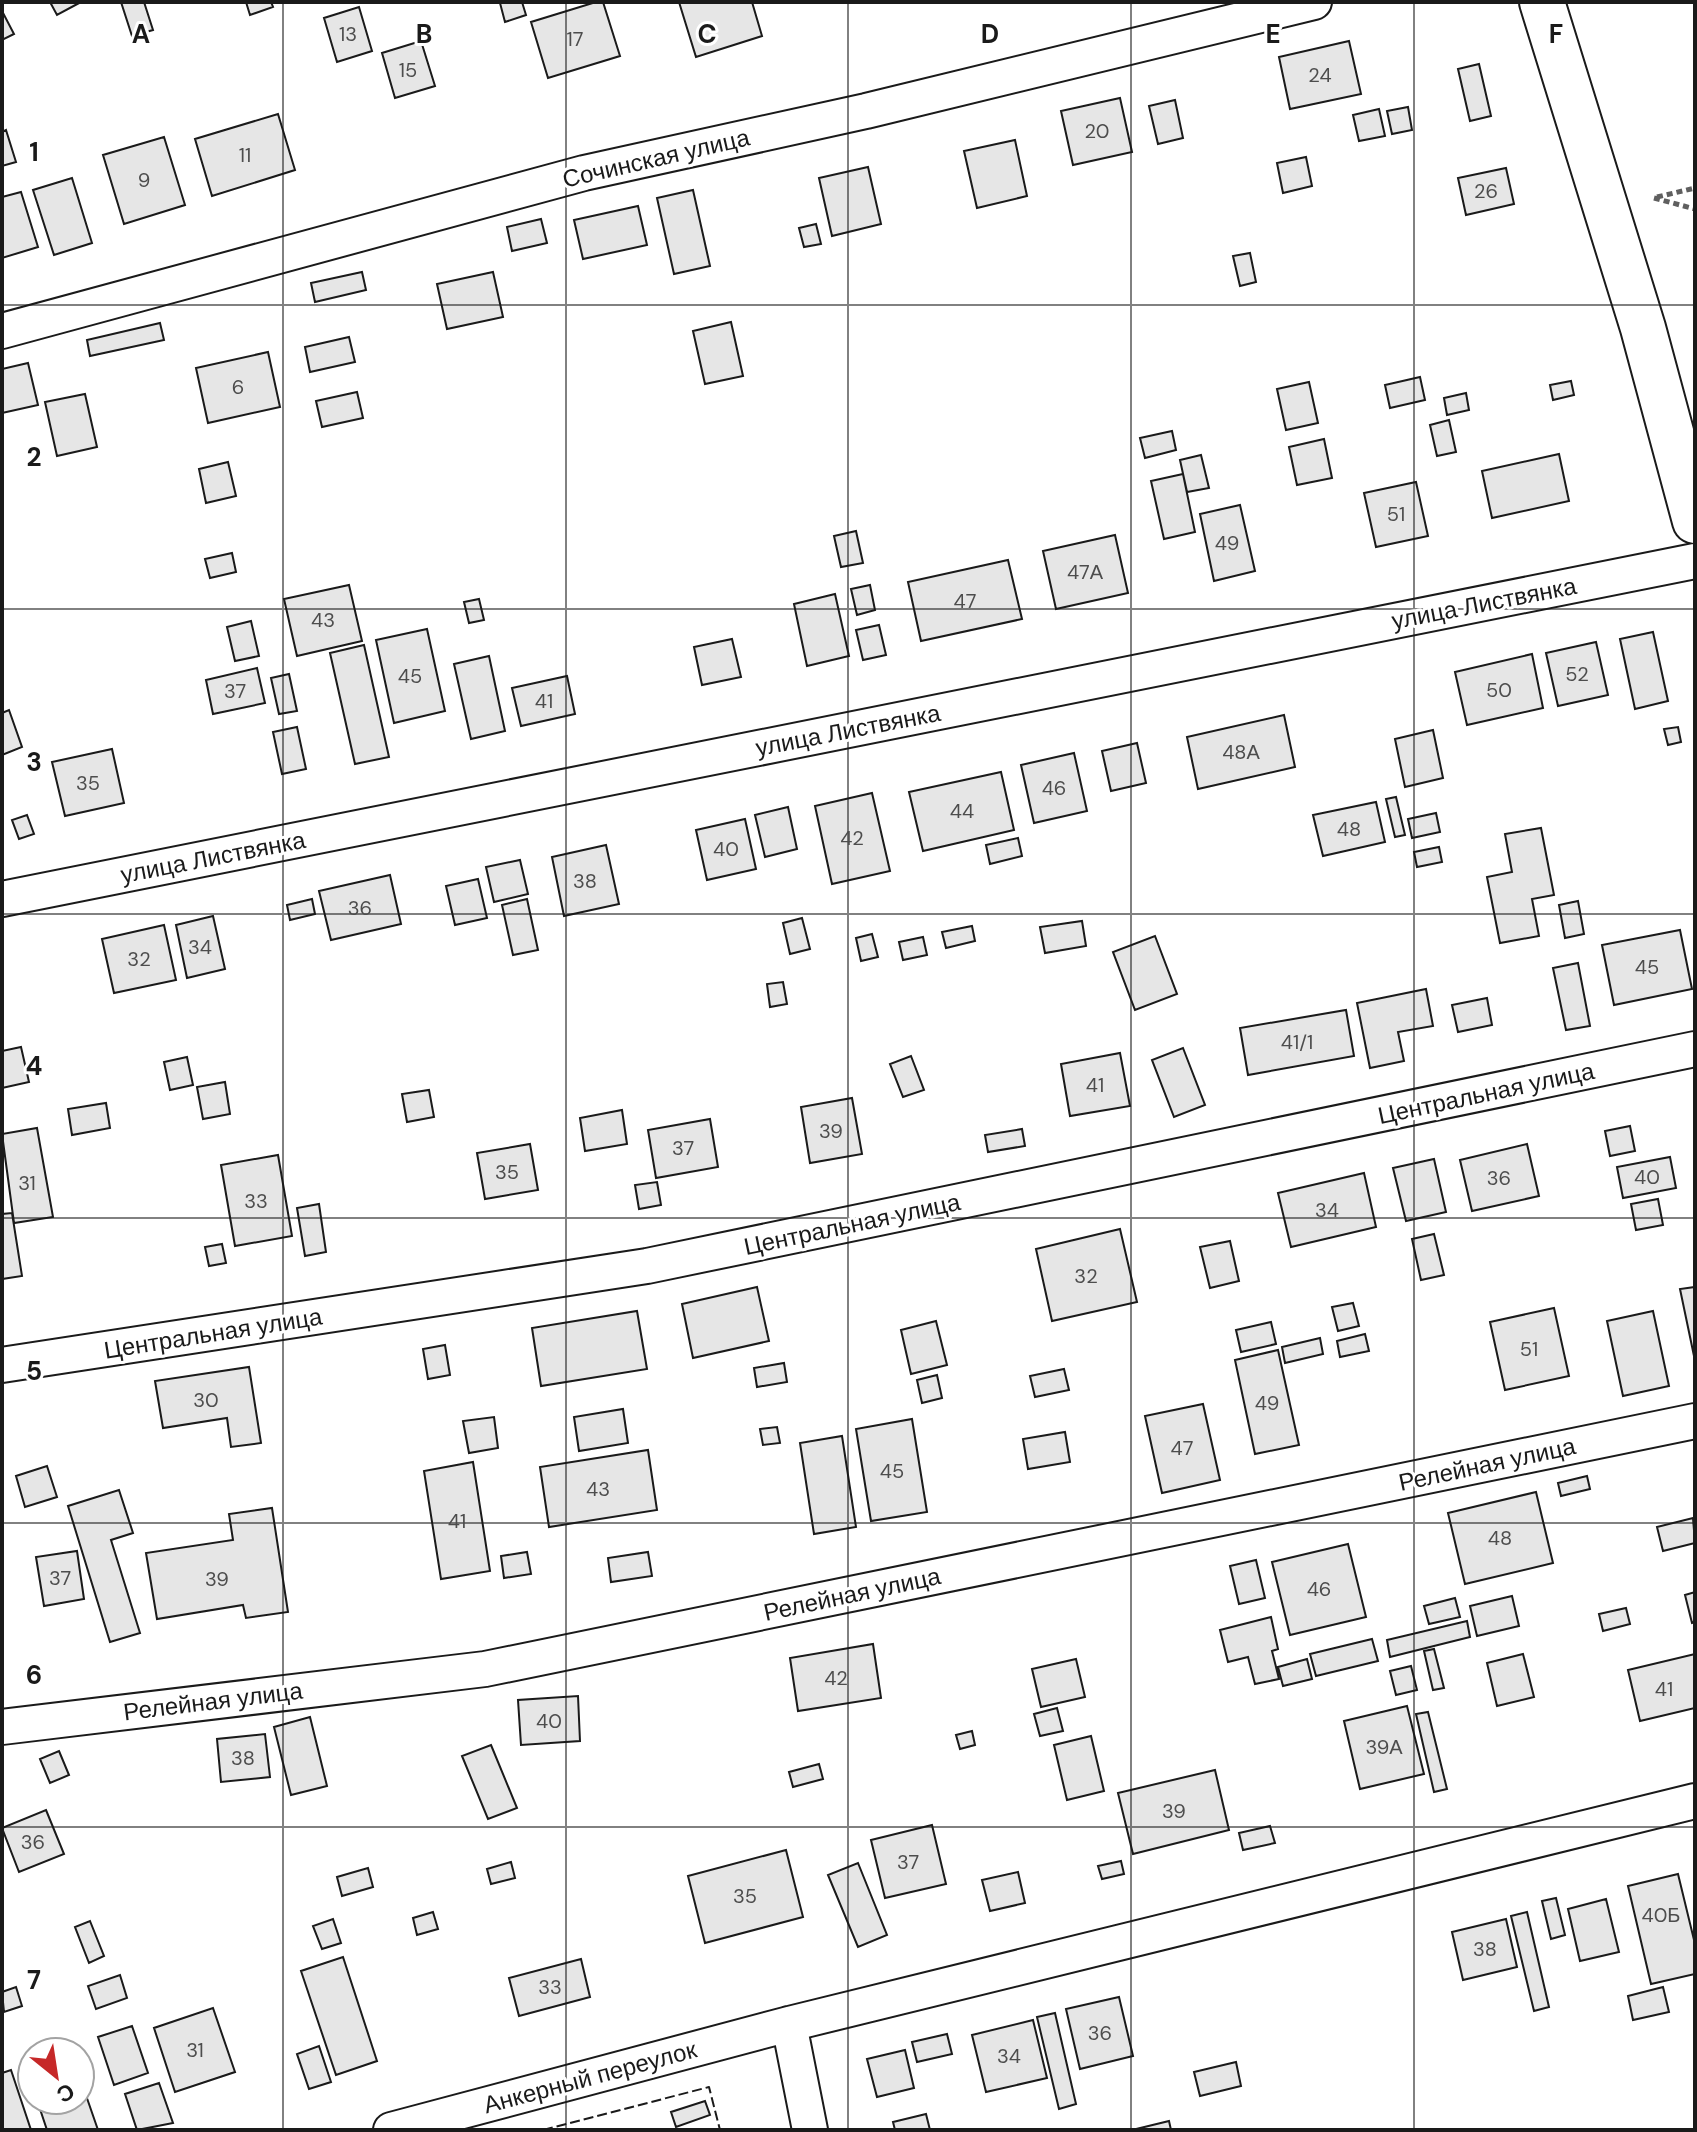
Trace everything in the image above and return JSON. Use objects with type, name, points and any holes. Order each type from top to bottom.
[{"type":"street","name":"Сочинская улица","points":[[2,331],[584,173],[866,111],[1314,2]]},
{"type":"street","points":[[1542,2],[1643,328],[1695,521]]},
{"type":"street","name":"улица Листвянка","points":[[2,899],[1695,561]]},
{"type":"street","name":"Центральная улица","points":[[2,1365],[647,1266],[1695,1049]]},
{"type":"street","name":"Релейная улица","points":[[2,1727],[485,1669],[1695,1421]]},
{"type":"street","name":"Анкерный переулок","points":[[391,2130],[789,2024],[1695,1801]]},
{"type":"street","points":[[789,2024],[810,2130]]},
{"type":"path","points":[[1695,188],[1654,198],[1695,209]]},
{"type":"building","points":[[50,2],[81,2],[57,15]]},
{"type":"building","points":[[121,2],[144,2],[153,30],[132,36]]},
{"type":"building","points":[[246,2],[271,2],[273,7],[250,15]]},
{"type":"building","points":[[522,2],[526,15],[505,22],[500,3]]},
{"type":"building","points":[[603,2],[620,56],[548,78],[531,22]]},
{"type":"building","points":[[679,2],[752,2],[762,36],[696,57]]},
{"type":"building","points":[[359,7],[372,51],[337,62],[324,18]]},
{"type":"building","points":[[2,11],[14,34],[2,40]]},
{"type":"building","points":[[421,41],[435,86],[395,98],[382,53]]},
{"type":"building","points":[[1349,41],[1361,94],[1290,109],[1279,57]]},
{"type":"building","points":[[1479,64],[1491,116],[1470,121],[1458,69]]},
{"type":"building","points":[[1120,98],[1132,152],[1073,165],[1061,111]]},
{"type":"building","points":[[1175,100],[1183,138],[1158,144],[1149,106]]},
{"type":"building","points":[[1408,107],[1412,130],[1392,134],[1387,111]]},
{"type":"building","points":[[1379,109],[1385,136],[1359,141],[1353,115]]},
{"type":"building","points":[[278,114],[295,170],[212,196],[195,139]]},
{"type":"building","points":[[6,130],[16,162],[2,166],[2,132]]},
{"type":"building","points":[[164,137],[185,205],[124,224],[103,155]]},
{"type":"building","points":[[1015,140],[1027,196],[977,208],[964,151]]},
{"type":"building","points":[[1306,157],[1312,186],[1283,193],[1277,163]]},
{"type":"building","points":[[868,167],[881,224],[832,236],[819,178]]},
{"type":"building","points":[[1506,168],[1514,204],[1466,215],[1458,178]]},
{"type":"building","points":[[72,178],[92,243],[54,255],[33,190]]},
{"type":"building","points":[[693,190],[710,266],[674,274],[657,198]]},
{"type":"building","points":[[21,192],[38,247],[2,258],[2,197]]},
{"type":"building","points":[[638,206],[647,245],[583,259],[574,220]]},
{"type":"building","points":[[541,219],[547,243],[512,251],[507,227]]},
{"type":"building","points":[[816,224],[821,244],[804,247],[799,228]]},
{"type":"building","points":[[1250,253],[1256,282],[1240,286],[1233,256]]},
{"type":"building","points":[[362,272],[366,290],[315,302],[311,283]]},
{"type":"building","points":[[493,272],[503,317],[447,329],[437,284]]},
{"type":"building","points":[[731,322],[743,376],[705,384],[693,331]]},
{"type":"building","points":[[160,323],[164,340],[90,356],[87,340]]},
{"type":"building","points":[[349,337],[355,362],[310,372],[305,347]]},
{"type":"building","points":[[268,352],[280,407],[208,423],[196,368]]},
{"type":"building","points":[[28,363],[38,405],[2,413],[2,369]]},
{"type":"building","points":[[1420,377],[1425,400],[1390,408],[1385,385]]},
{"type":"building","points":[[1571,381],[1574,395],[1553,400],[1550,385]]},
{"type":"building","points":[[1309,382],[1318,423],[1286,430],[1277,389]]},
{"type":"building","points":[[357,392],[363,418],[322,427],[316,401]]},
{"type":"building","points":[[1466,393],[1469,410],[1447,415],[1444,398]]},
{"type":"building","points":[[85,394],[97,447],[57,456],[45,402]]},
{"type":"building","points":[[1449,420],[1456,452],[1437,456],[1430,425]]},
{"type":"building","points":[[1172,431],[1176,450],[1145,458],[1140,438]]},
{"type":"building","points":[[1324,439],[1332,478],[1297,485],[1289,447]]},
{"type":"building","points":[[1559,454],[1569,501],[1492,518],[1482,471]]},
{"type":"building","points":[[1201,455],[1209,488],[1187,492],[1180,460]]},
{"type":"building","points":[[228,462],[236,496],[206,503],[199,469]]},
{"type":"building","points":[[1183,474],[1195,532],[1164,539],[1151,481]]},
{"type":"building","points":[[1416,482],[1428,536],[1376,547],[1364,493]]},
{"type":"building","points":[[1240,505],[1255,571],[1214,581],[1200,514]]},
{"type":"building","points":[[856,531],[863,563],[841,567],[834,536]]},
{"type":"building","points":[[1115,535],[1128,593],[1056,609],[1043,551]]},
{"type":"building","points":[[232,553],[236,572],[210,578],[205,559]]},
{"type":"building","points":[[1008,560],[1022,619],[921,641],[908,582]]},
{"type":"building","points":[[349,585],[362,641],[297,656],[284,599]]},
{"type":"building","points":[[870,585],[875,610],[857,615],[851,589]]},
{"type":"building","points":[[835,594],[849,656],[807,666],[794,604]]},
{"type":"building","points":[[479,599],[484,620],[469,623],[464,602]]},
{"type":"building","points":[[251,621],[259,656],[235,661],[227,627]]},
{"type":"building","points":[[879,625],[886,655],[863,660],[856,630]]},
{"type":"building","points":[[427,629],[445,711],[394,723],[376,640]]},
{"type":"building","points":[[1653,632],[1668,701],[1635,709],[1620,639]]},
{"type":"building","points":[[732,639],[741,677],[702,685],[694,647]]},
{"type":"building","points":[[1596,642],[1608,695],[1558,706],[1546,653]]},
{"type":"building","points":[[364,645],[389,757],[355,764],[330,653]]},
{"type":"building","points":[[1532,654],[1543,708],[1467,725],[1455,672]]},
{"type":"building","points":[[489,656],[505,731],[471,739],[454,664]]},
{"type":"building","points":[[257,668],[265,703],[213,714],[206,680]]},
{"type":"building","points":[[289,674],[297,711],[279,714],[271,678]]},
{"type":"building","points":[[567,676],[575,714],[521,726],[512,688]]},
{"type":"building","points":[[9,710],[22,747],[2,755],[2,713]]},
{"type":"building","points":[[1284,715],[1295,767],[1198,789],[1187,737]]},
{"type":"building","points":[[297,727],[306,769],[282,774],[273,732]]},
{"type":"building","points":[[1678,727],[1681,742],[1668,745],[1664,729]]},
{"type":"building","points":[[1433,730],[1443,778],[1405,787],[1395,739]]},
{"type":"building","points":[[1137,743],[1146,783],[1111,791],[1102,751]]},
{"type":"building","points":[[112,749],[124,803],[65,816],[52,762]]},
{"type":"building","points":[[1074,753],[1087,811],[1034,823],[1021,765]]},
{"type":"building","points":[[1001,772],[1014,830],[923,851],[909,792]]},
{"type":"building","points":[[872,793],[890,871],[832,884],[815,806]]},
{"type":"building","points":[[1396,797],[1405,835],[1395,837],[1386,799]]},
{"type":"building","points":[[1376,802],[1385,842],[1323,856],[1313,815]]},
{"type":"building","points":[[788,807],[797,849],[765,857],[755,815]]},
{"type":"building","points":[[1436,813],[1440,832],[1412,838],[1408,819]]},
{"type":"building","points":[[27,815],[34,834],[19,839],[12,820]]},
{"type":"building","points":[[745,819],[756,869],[707,880],[696,830]]},
{"type":"building","points":[[1541,828],[1554,895],[1532,899],[1539,936],[1500,943],[1487,877],[1512,872],[1505,834]]},
{"type":"building","points":[[1018,838],[1022,856],[990,864],[986,845]]},
{"type":"building","points":[[606,845],[619,904],[564,916],[552,857]]},
{"type":"building","points":[[1439,847],[1442,862],[1417,867],[1414,852]]},
{"type":"building","points":[[520,860],[528,894],[494,902],[486,867]]},
{"type":"building","points":[[390,875],[401,924],[331,940],[319,891]]},
{"type":"building","points":[[478,879],[487,918],[455,925],[446,886]]},
{"type":"building","points":[[312,899],[315,914],[290,920],[287,905]]},
{"type":"building","points":[[527,899],[538,950],[513,955],[502,905]]},
{"type":"building","points":[[1578,901],[1584,934],[1565,938],[1559,905]]},
{"type":"building","points":[[213,916],[225,969],[187,978],[176,925]]},
{"type":"building","points":[[802,918],[810,949],[790,954],[783,923]]},
{"type":"building","points":[[1082,921],[1086,946],[1045,953],[1040,927]]},
{"type":"building","points":[[164,925],[176,980],[114,993],[102,939]]},
{"type":"building","points":[[972,926],[975,941],[946,948],[942,932]]},
{"type":"building","points":[[1680,930],[1692,989],[1614,1005],[1602,945]]},
{"type":"building","points":[[872,934],[878,957],[861,961],[856,938]]},
{"type":"building","points":[[1155,936],[1177,994],[1135,1010],[1113,952]]},
{"type":"building","points":[[923,937],[927,955],[903,960],[899,942]]},
{"type":"building","points":[[1578,963],[1590,1026],[1566,1030],[1553,968]]},
{"type":"building","points":[[783,982],[787,1004],[770,1007],[767,984]]},
{"type":"building","points":[[1426,989],[1433,1026],[1398,1032],[1404,1061],[1370,1068],[1357,1003]]},
{"type":"building","points":[[1487,998],[1492,1025],[1458,1032],[1452,1005]]},
{"type":"building","points":[[1346,1010],[1354,1056],[1248,1075],[1240,1028]]},
{"type":"building","points":[[21,1047],[29,1082],[2,1088],[2,1051]]},
{"type":"building","points":[[1183,1048],[1205,1105],[1174,1117],[1152,1060]]},
{"type":"building","points":[[1120,1053],[1130,1106],[1070,1116],[1061,1064]]},
{"type":"building","points":[[911,1056],[924,1090],[903,1097],[890,1064]]},
{"type":"building","points":[[187,1057],[193,1085],[170,1090],[164,1062]]},
{"type":"building","points":[[225,1082],[230,1114],[203,1119],[197,1087]]},
{"type":"building","points":[[429,1090],[434,1117],[407,1122],[402,1094]]},
{"type":"building","points":[[852,1098],[862,1154],[810,1163],[801,1107]]},
{"type":"building","points":[[106,1103],[110,1128],[72,1135],[68,1109]]},
{"type":"building","points":[[622,1110],[627,1144],[585,1151],[580,1118]]},
{"type":"building","points":[[710,1119],[718,1167],[656,1178],[648,1130]]},
{"type":"building","points":[[1630,1126],[1635,1151],[1610,1156],[1605,1131]]},
{"type":"building","points":[[37,1128],[53,1217],[14,1223],[2,1134]]},
{"type":"building","points":[[1022,1129],[1025,1146],[988,1152],[985,1135]]},
{"type":"building","points":[[530,1144],[538,1190],[485,1199],[477,1153]]},
{"type":"building","points":[[1527,1144],[1539,1196],[1472,1211],[1460,1160]]},
{"type":"building","points":[[278,1155],[292,1236],[235,1246],[221,1165]]},
{"type":"building","points":[[1670,1157],[1676,1188],[1623,1198],[1617,1167]]},
{"type":"building","points":[[1434,1159],[1446,1212],[1406,1221],[1393,1168]]},
{"type":"building","points":[[1364,1173],[1376,1227],[1291,1247],[1278,1193]]},
{"type":"building","points":[[657,1182],[661,1205],[639,1209],[635,1185]]},
{"type":"building","points":[[1658,1199],[1663,1225],[1636,1230],[1631,1204]]},
{"type":"building","points":[[319,1204],[326,1252],[305,1256],[297,1208]]},
{"type":"building","points":[[12,1213],[22,1276],[2,1279],[2,1214]]},
{"type":"building","points":[[1120,1229],[1137,1302],[1052,1321],[1036,1249]]},
{"type":"building","points":[[1434,1234],[1444,1275],[1421,1280],[1412,1239]]},
{"type":"building","points":[[1230,1241],[1239,1281],[1210,1288],[1200,1247]]},
{"type":"building","points":[[222,1244],[226,1263],[209,1266],[205,1247]]},
{"type":"building","points":[[757,1287],[769,1341],[693,1358],[682,1304]]},
{"type":"building","points":[[1695,1287],[1695,1356],[1694,1356],[1680,1289]]},
{"type":"building","points":[[1353,1303],[1359,1326],[1338,1331],[1332,1307]]},
{"type":"building","points":[[1554,1308],[1569,1376],[1505,1390],[1490,1322]]},
{"type":"building","points":[[637,1311],[647,1369],[541,1386],[532,1328]]},
{"type":"building","points":[[1653,1311],[1669,1386],[1623,1396],[1607,1321]]},
{"type":"building","points":[[936,1321],[947,1365],[911,1374],[901,1330]]},
{"type":"building","points":[[1271,1322],[1276,1344],[1241,1352],[1236,1330]]},
{"type":"building","points":[[1365,1334],[1369,1351],[1340,1357],[1337,1341]]},
{"type":"building","points":[[1320,1338],[1323,1354],[1285,1363],[1282,1347]]},
{"type":"building","points":[[445,1345],[450,1375],[428,1379],[423,1349]]},
{"type":"building","points":[[1278,1350],[1299,1445],[1255,1454],[1235,1360]]},
{"type":"building","points":[[784,1363],[787,1382],[757,1387],[754,1368]]},
{"type":"building","points":[[249,1367],[261,1443],[231,1447],[227,1418],[163,1428],[155,1381]]},
{"type":"building","points":[[1064,1369],[1069,1390],[1035,1397],[1030,1376]]},
{"type":"building","points":[[937,1375],[942,1398],[922,1403],[917,1380]]},
{"type":"building","points":[[1203,1404],[1220,1480],[1162,1493],[1145,1416]]},
{"type":"building","points":[[623,1409],[628,1443],[579,1451],[574,1417]]},
{"type":"building","points":[[494,1417],[498,1448],[469,1453],[463,1421]]},
{"type":"building","points":[[912,1419],[927,1512],[871,1521],[856,1429]]},
{"type":"building","points":[[777,1427],[780,1443],[763,1445],[760,1429]]},
{"type":"building","points":[[1065,1432],[1070,1462],[1028,1469],[1023,1439]]},
{"type":"building","points":[[842,1436],[856,1527],[814,1534],[800,1443]]},
{"type":"building","points":[[648,1450],[657,1510],[549,1527],[540,1467]]},
{"type":"building","points":[[473,1462],[490,1571],[441,1579],[424,1471]]},
{"type":"building","points":[[47,1466],[57,1497],[25,1507],[16,1476]]},
{"type":"building","points":[[1587,1476],[1590,1489],[1561,1496],[1558,1483]]},
{"type":"building","points":[[119,1490],[133,1533],[111,1540],[140,1633],[110,1642],[68,1506]]},
{"type":"building","points":[[1536,1492],[1553,1563],[1465,1584],[1448,1513]]},
{"type":"building","points":[[272,1508],[288,1612],[246,1618],[243,1605],[157,1619],[146,1553],[233,1540],[229,1514]]},
{"type":"building","points":[[1693,1518],[1695,1543],[1663,1551],[1657,1527]]},
{"type":"building","points":[[1348,1544],[1366,1617],[1290,1635],[1272,1562]]},
{"type":"building","points":[[77,1551],[84,1599],[44,1606],[36,1557]]},
{"type":"building","points":[[527,1552],[531,1574],[504,1578],[501,1556]]},
{"type":"building","points":[[648,1552],[652,1576],[611,1582],[608,1558]]},
{"type":"building","points":[[1256,1560],[1265,1598],[1239,1604],[1230,1566]]},
{"type":"building","points":[[1695,1592],[1695,1622],[1692,1623],[1685,1595]]},
{"type":"building","points":[[1512,1596],[1519,1626],[1477,1636],[1470,1606]]},
{"type":"building","points":[[1455,1598],[1460,1617],[1429,1624],[1424,1606]]},
{"type":"building","points":[[1626,1608],[1630,1624],[1603,1631],[1599,1614]]},
{"type":"building","points":[[1271,1617],[1278,1649],[1272,1651],[1279,1679],[1255,1684],[1248,1657],[1228,1662],[1220,1630]]},
{"type":"building","points":[[1467,1621],[1470,1637],[1390,1657],[1387,1640]]},
{"type":"building","points":[[1372,1639],[1378,1661],[1316,1676],[1310,1654]]},
{"type":"building","points":[[873,1644],[881,1698],[798,1711],[790,1658]]},
{"type":"building","points":[[1434,1649],[1444,1688],[1433,1690],[1424,1651]]},
{"type":"building","points":[[1523,1654],[1534,1697],[1497,1706],[1487,1663]]},
{"type":"building","points":[[1695,1654],[1695,1708],[1640,1721],[1628,1670]]},
{"type":"building","points":[[1076,1659],[1085,1697],[1041,1707],[1032,1669]]},
{"type":"building","points":[[1307,1659],[1312,1679],[1283,1686],[1278,1667]]},
{"type":"building","points":[[1411,1666],[1417,1690],[1396,1695],[1390,1671]]},
{"type":"building","points":[[578,1696],[580,1741],[521,1745],[518,1700]]},
{"type":"building","points":[[1407,1706],[1424,1774],[1360,1789],[1344,1721]]},
{"type":"building","points":[[1057,1708],[1063,1731],[1040,1736],[1034,1714]]},
{"type":"building","points":[[1428,1712],[1447,1789],[1434,1792],[1416,1714]]},
{"type":"building","points":[[310,1717],[327,1786],[291,1795],[274,1727]]},
{"type":"building","points":[[972,1731],[975,1745],[960,1749],[956,1735]]},
{"type":"building","points":[[265,1734],[270,1777],[221,1782],[217,1739]]},
{"type":"building","points":[[1091,1736],[1104,1791],[1067,1800],[1054,1745]]},
{"type":"building","points":[[491,1745],[517,1808],[488,1819],[462,1756]]},
{"type":"building","points":[[59,1751],[69,1775],[50,1783],[40,1759]]},
{"type":"building","points":[[819,1764],[823,1779],[793,1787],[789,1772]]},
{"type":"building","points":[[1215,1770],[1229,1830],[1133,1854],[1118,1793]]},
{"type":"building","points":[[46,1810],[64,1854],[19,1872],[2,1828]]},
{"type":"building","points":[[932,1825],[946,1884],[885,1898],[871,1840]]},
{"type":"building","points":[[1270,1826],[1275,1843],[1243,1850],[1239,1833]]},
{"type":"building","points":[[786,1850],[803,1917],[705,1943],[688,1876]]},
{"type":"building","points":[[1121,1861],[1124,1874],[1102,1879],[1098,1866]]},
{"type":"building","points":[[511,1862],[515,1878],[491,1884],[487,1869]]},
{"type":"building","points":[[858,1863],[887,1935],[858,1947],[828,1875]]},
{"type":"building","points":[[368,1868],[373,1887],[342,1896],[337,1877]]},
{"type":"building","points":[[1018,1872],[1025,1903],[990,1911],[982,1880]]},
{"type":"building","points":[[1678,1874],[1695,1944],[1695,1974],[1651,1984],[1628,1886]]},
{"type":"building","points":[[1556,1898],[1565,1935],[1551,1939],[1542,1901]]},
{"type":"building","points":[[1606,1899],[1619,1952],[1580,1961],[1568,1909]]},
{"type":"building","points":[[433,1912],[438,1929],[417,1935],[413,1918]]},
{"type":"building","points":[[1527,1912],[1549,2007],[1534,2011],[1511,1916]]},
{"type":"building","points":[[333,1919],[341,1943],[322,1949],[313,1926]]},
{"type":"building","points":[[1506,1919],[1517,1967],[1463,1980],[1452,1932]]},
{"type":"building","points":[[90,1921],[104,1956],[89,1963],[75,1927]]},
{"type":"building","points":[[343,1957],[377,2061],[336,2075],[301,1971]]},
{"type":"building","points":[[581,1959],[590,1997],[519,2016],[509,1978]]},
{"type":"building","points":[[120,1975],[127,1998],[96,2009],[88,1986]]},
{"type":"building","points":[[16,1987],[22,2006],[4,2012],[2,1992]]},
{"type":"building","points":[[1663,1987],[1669,2012],[1633,2020],[1628,1996]]},
{"type":"building","points":[[1119,1997],[1133,2056],[1080,2069],[1066,2009]]},
{"type":"building","points":[[213,2008],[235,2072],[175,2092],[154,2028]]},
{"type":"building","points":[[1055,2013],[1076,2104],[1059,2109],[1037,2017]]},
{"type":"building","points":[[1033,2020],[1047,2078],[986,2092],[972,2035]]},
{"type":"building","points":[[132,2026],[148,2073],[114,2085],[98,2037]]},
{"type":"building","points":[[947,2034],[952,2054],[917,2062],[912,2042]]},
{"type":"building","points":[[319,2046],[331,2082],[309,2089],[297,2054]]},
{"type":"building","points":[[905,2050],[914,2088],[877,2097],[867,2059]]},
{"type":"building","points":[[1236,2062],[1241,2086],[1200,2096],[1194,2072]]},
{"type":"building","points":[[11,2070],[16,2085],[16,2116],[26,2116],[31,2130],[2,2130],[2,2073]]},
{"type":"building","points":[[159,2083],[173,2123],[137,2130],[125,2094]]},
{"type":"building","points":[[705,2101],[710,2115],[676,2127],[671,2112]]},
{"type":"building","points":[[926,2114],[930,2130],[895,2130],[893,2122]]},
{"type":"building","points":[[42,2116],[93,2116],[98,2130],[47,2130]]},
{"type":"building","points":[[1169,2121],[1171,2130],[1132,2130]]},
{"type":"fence","points":[[543,2130],[709,2087],[720,2130]]}]
